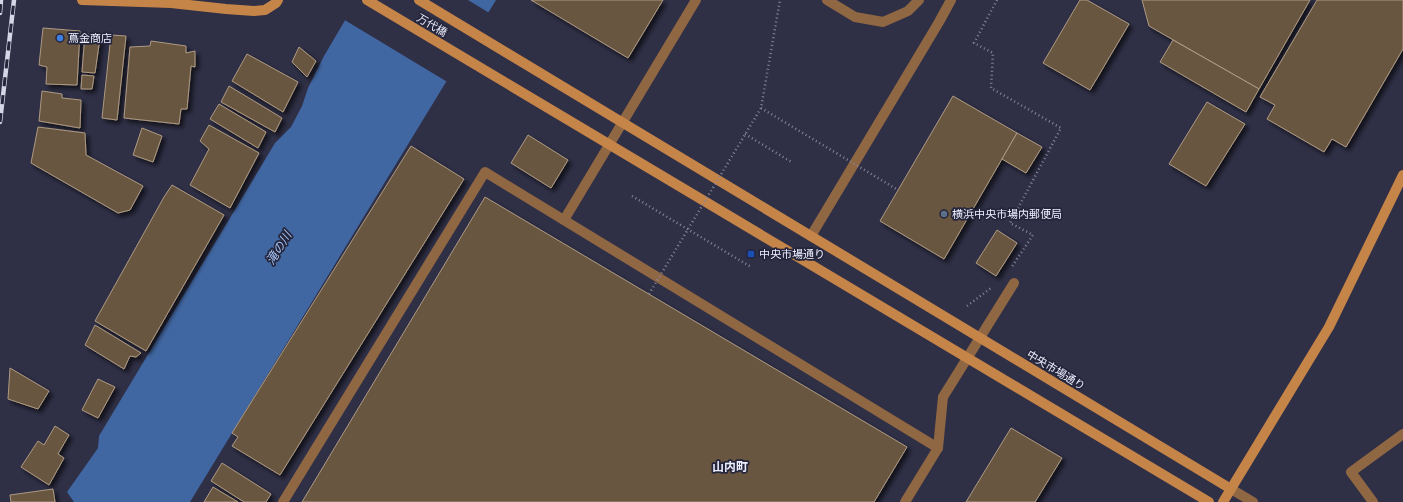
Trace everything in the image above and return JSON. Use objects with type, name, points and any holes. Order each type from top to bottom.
[{"type":"street","points":[[82,0],[171,3],[254,11],[265,10],[278,0]]},
{"type":"street","name":"万代橋","points":[[367,0],[610,145]]},
{"type":"street","name":"万代橋","points":[[419,0],[479,36]]},
{"type":"street","points":[[564,220],[696,0]]},
{"type":"street","points":[[827,0],[855,17],[883,22],[908,11],[919,0]]},
{"type":"street","points":[[811,236],[951,0]]},
{"type":"street","name":"中央市場通り","points":[[479,36],[1231,489]]},
{"type":"street","points":[[610,145],[1208,502]]},
{"type":"street","points":[[284,502],[485,172],[938,448]]},
{"type":"street","points":[[1223,502],[1329,327],[1403,175]]},
{"type":"street","points":[[905,502],[938,448],[943,397],[1014,283]]},
{"type":"street","points":[[1373,502],[1351,472],[1403,434]]},
{"type":"street","points":[[1231,489],[1253,502]]},
{"type":"path","points":[[649,294],[761,108],[780,0]]},
{"type":"path","points":[[997,0],[974,43],[993,53],[991,88],[1061,128],[1010,223],[1033,235],[1010,268]]},
{"type":"path","points":[[761,108],[898,190]]},
{"type":"path","points":[[745,134],[793,163]]},
{"type":"path","points":[[632,196],[751,267]]},
{"type":"path","points":[[967,306],[996,285]]},
{"type":"water","name":"滝の川","points":[[357,0],[496,0],[190,502],[74,502],[67,492],[98,448],[99,436],[275,143],[291,127],[324,56]]},
{"type":"pier","points":[[355,0],[468,0],[491,14],[449,83],[343,19]]},
{"type":"building","points":[[531,0],[663,0],[628,58]]},
{"type":"building","points":[[1080,0],[1087,0],[1129,24],[1090,90],[1043,63]]},
{"type":"building","points":[[1142,0],[1310,0],[1259,89],[1149,26]]},
{"type":"building","points":[[1317,0],[1403,0],[1403,49],[1346,147],[1332,139],[1324,152],[1267,119],[1275,105],[1260,97]]},
{"type":"building","points":[[43,28],[80,31],[77,85],[46,84],[47,67],[39,65]]},
{"type":"building","points":[[85,34],[97,35],[100,38],[95,73],[82,72]]},
{"type":"building","points":[[111,35],[126,36],[117,120],[102,118]]},
{"type":"building","points":[[1173,40],[1259,89],[1246,112],[1160,62]]},
{"type":"building","points":[[151,41],[186,46],[186,53],[195,51],[195,67],[191,66],[187,109],[181,109],[179,124],[124,118],[130,47],[150,46]]},
{"type":"building","points":[[299,47],[316,61],[307,77],[292,62]]},
{"type":"building","points":[[247,54],[298,82],[283,112],[232,81]]},
{"type":"building","points":[[82,75],[94,76],[92,89],[81,89]]},
{"type":"building","points":[[229,86],[282,118],[275,132],[221,102]]},
{"type":"building","points":[[42,91],[62,94],[62,98],[81,100],[80,128],[39,121]]},
{"type":"building","points":[[953,96],[1017,133],[944,259],[880,221]]},
{"type":"building","points":[[1207,102],[1245,124],[1206,186],[1169,164]]},
{"type":"building","points":[[219,104],[266,132],[258,148],[210,119]]},
{"type":"building","points":[[209,125],[259,153],[230,208],[190,185],[209,149],[200,141]]},
{"type":"building","points":[[38,127],[85,133],[86,155],[143,186],[130,210],[118,213],[31,163]]},
{"type":"building","points":[[142,128],[162,136],[153,162],[133,155]]},
{"type":"building","points":[[1017,133],[1042,147],[1026,173],[1002,159]]},
{"type":"building","points":[[528,135],[568,160],[551,188],[511,163]]},
{"type":"building","points":[[411,146],[464,179],[280,475],[232,446],[238,437],[232,433]]},
{"type":"building","points":[[172,185],[224,215],[146,351],[95,321]]},
{"type":"building","points":[[485,197],[907,447],[874,502],[302,502]]},
{"type":"building","points":[[997,230],[1017,243],[996,276],[976,263]]},
{"type":"building","points":[[95,325],[141,353],[136,357],[130,356],[124,369],[85,345]]},
{"type":"building","points":[[10,368],[49,391],[38,409],[8,399]]},
{"type":"building","points":[[98,379],[115,387],[98,418],[82,410]]},
{"type":"building","points":[[55,426],[69,435],[58,454],[64,458],[49,485],[21,467],[38,441],[44,445]]},
{"type":"building","points":[[1011,428],[1062,458],[1035,502],[966,502]]},
{"type":"building","points":[[222,463],[271,494],[266,502],[244,502],[211,481]]},
{"type":"building","points":[[213,487],[238,502],[204,502]]},
{"type":"building","points":[[53,489],[55,502],[11,502],[10,495]]},
{"type":"railway","points":[[0,13],[1,0]]},
{"type":"railway","points":[[0,122],[14,0]]},
{"type":"place","name":"蔦金商店","points":[[60,38]]},
{"type":"place","name":"横浜中央市場内郵便局","points":[[944,214]]},
{"type":"place","name":"中央市場通り","points":[[751,254]]},
{"type":"district","name":"山内町","points":[[730,467]]}]
